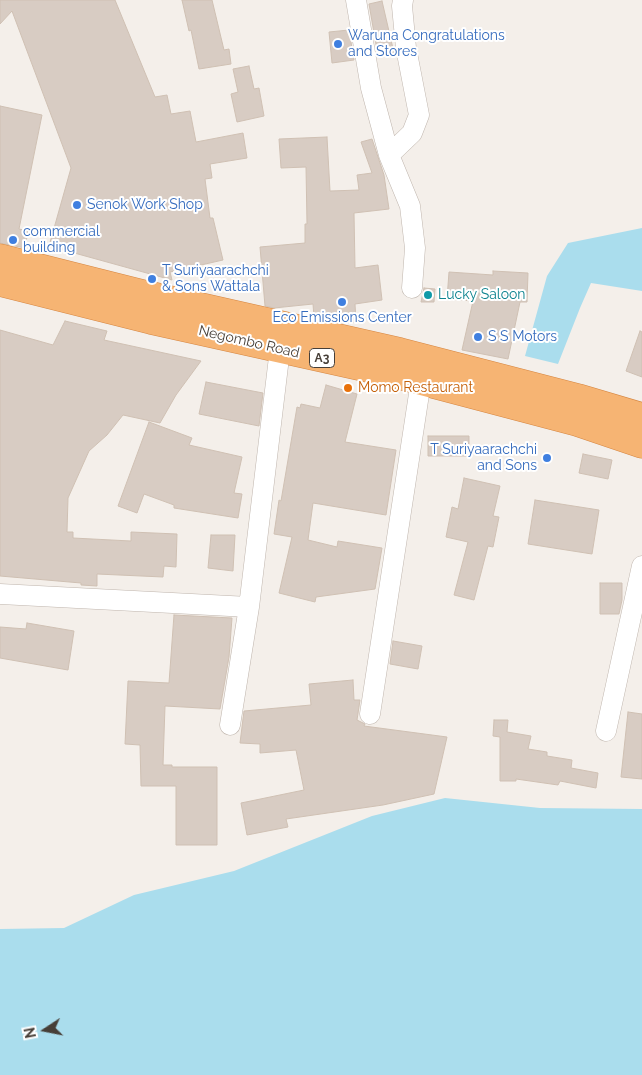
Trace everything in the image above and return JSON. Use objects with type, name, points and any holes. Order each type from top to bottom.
[{"type":"highway","name":"Negombo Road","points":[[0,258],[143,294],[400,352],[578,398],[642,417]]},
{"type":"highway","name":"Negombo Road","points":[[0,282],[150,320],[395,374],[576,422],[642,444]]},
{"type":"street","points":[[339,0],[357,4],[371,88],[389,155],[410,206],[415,248],[412,288]]},
{"type":"street","points":[[389,155],[412,133],[418,115],[406,48],[403,0]]},
{"type":"street","points":[[230,725],[248,607],[280,349]]},
{"type":"street","points":[[370,714],[421,381]]},
{"type":"street","points":[[606,731],[642,566]]},
{"type":"street","points":[[0,594],[248,607]]},
{"type":"water","points":[[642,228],[642,291],[591,283],[558,364],[525,356],[547,276],[568,243]]},
{"type":"water","points":[[445,798],[540,808],[642,809],[642,1075],[0,1075],[0,929],[64,928],[134,895],[234,871],[372,816]]},
{"type":"building","points":[[0,0],[115,0],[155,97],[167,95],[171,114],[190,111],[196,142],[243,133],[247,158],[210,164],[212,178],[205,179],[210,218],[213,218],[223,260],[170,272],[172,280],[49,246],[71,168],[12,11],[0,24]]},
{"type":"building","points":[[182,0],[212,0],[224,50],[229,49],[231,64],[199,69],[191,30],[189,31]]},
{"type":"building","points":[[382,1],[394,53],[378,56],[369,4]]},
{"type":"building","points":[[349,30],[354,60],[332,63],[329,32]]},
{"type":"building","points":[[249,66],[254,89],[259,88],[264,116],[237,122],[231,94],[238,92],[233,69]]},
{"type":"building","points":[[0,106],[42,115],[19,229],[28,231],[25,248],[0,243]]},
{"type":"building","points":[[327,137],[330,191],[359,190],[357,175],[372,173],[361,142],[372,139],[384,175],[389,209],[354,213],[355,268],[378,265],[382,300],[355,304],[356,322],[342,323],[314,317],[313,304],[274,308],[265,306],[260,247],[305,243],[305,224],[307,224],[306,167],[281,168],[279,139]]},
{"type":"building","points":[[493,271],[528,273],[527,302],[520,302],[508,359],[462,350],[473,301],[447,299],[449,272],[493,275]]},
{"type":"building","name":"Lucky Saloon","points":[[424,288],[435,289],[434,302],[421,302]]},
{"type":"building","points":[[65,321],[107,331],[104,340],[201,361],[176,395],[160,423],[123,415],[107,435],[89,451],[68,498],[67,532],[73,532],[73,538],[131,541],[131,532],[177,534],[176,567],[164,566],[163,577],[97,574],[97,586],[0,576],[0,330],[53,345]]},
{"type":"building","points":[[640,331],[642,332],[642,377],[626,371]]},
{"type":"building","points":[[206,382],[263,393],[259,426],[199,414]]},
{"type":"building","points":[[326,385],[357,394],[345,442],[396,450],[386,515],[313,503],[308,540],[337,547],[338,541],[382,548],[375,589],[316,597],[315,602],[279,593],[292,537],[274,534],[297,407],[300,408],[301,404],[320,408]]},
{"type":"building","points":[[149,422],[192,438],[189,445],[242,457],[234,493],[242,494],[238,518],[174,508],[174,505],[144,494],[137,513],[118,506]]},
{"type":"building","points":[[428,436],[469,436],[469,456],[428,456]]},
{"type":"building","points":[[583,454],[612,460],[608,479],[579,473]]},
{"type":"building","points":[[464,478],[500,486],[493,516],[499,517],[493,547],[488,546],[474,600],[454,595],[468,542],[446,537],[452,507],[458,509]]},
{"type":"building","points":[[535,500],[599,510],[592,554],[528,544]]},
{"type":"building","points":[[211,535],[235,535],[233,571],[208,568]]},
{"type":"building","points":[[600,583],[622,583],[622,600],[619,614],[600,614]]},
{"type":"building","points":[[174,615],[232,618],[229,657],[220,709],[165,706],[163,765],[172,765],[172,767],[217,767],[217,845],[176,845],[176,786],[141,786],[140,745],[125,744],[128,681],[169,683]]},
{"type":"building","points":[[27,623],[74,631],[68,670],[0,658],[0,627],[26,629]]},
{"type":"building","points":[[393,641],[422,646],[418,669],[390,664]]},
{"type":"building","points":[[353,680],[354,700],[360,700],[357,720],[365,724],[364,726],[447,737],[434,794],[383,805],[286,819],[288,827],[247,835],[241,803],[304,790],[296,750],[260,753],[260,744],[240,743],[244,711],[311,705],[309,684]]},
{"type":"building","points":[[628,712],[642,714],[642,779],[621,777]]},
{"type":"building","points":[[494,720],[508,720],[507,732],[531,736],[528,749],[547,752],[547,756],[572,760],[571,768],[598,773],[596,788],[560,781],[558,785],[516,779],[516,781],[500,781],[500,737],[493,736]]},
{"type":"place","name":"Waruna Congratulations and Stores","points":[[338,44]]},
{"type":"place","name":"Senok Work Shop","points":[[77,205]]},
{"type":"place","name":"commercial building","points":[[13,240]]},
{"type":"place","name":"T Suriyaarachchi & Sons Wattala","points":[[152,279]]},
{"type":"place","name":"Lucky Saloon","points":[[428,295]]},
{"type":"place","name":"Eco Emissions Center","points":[[342,302]]},
{"type":"place","name":"S S Motors","points":[[478,337]]},
{"type":"place","name":"Momo Restaurant","points":[[348,388]]},
{"type":"place","name":"T Suriyaarachchi and Sons","points":[[547,458]]}]
